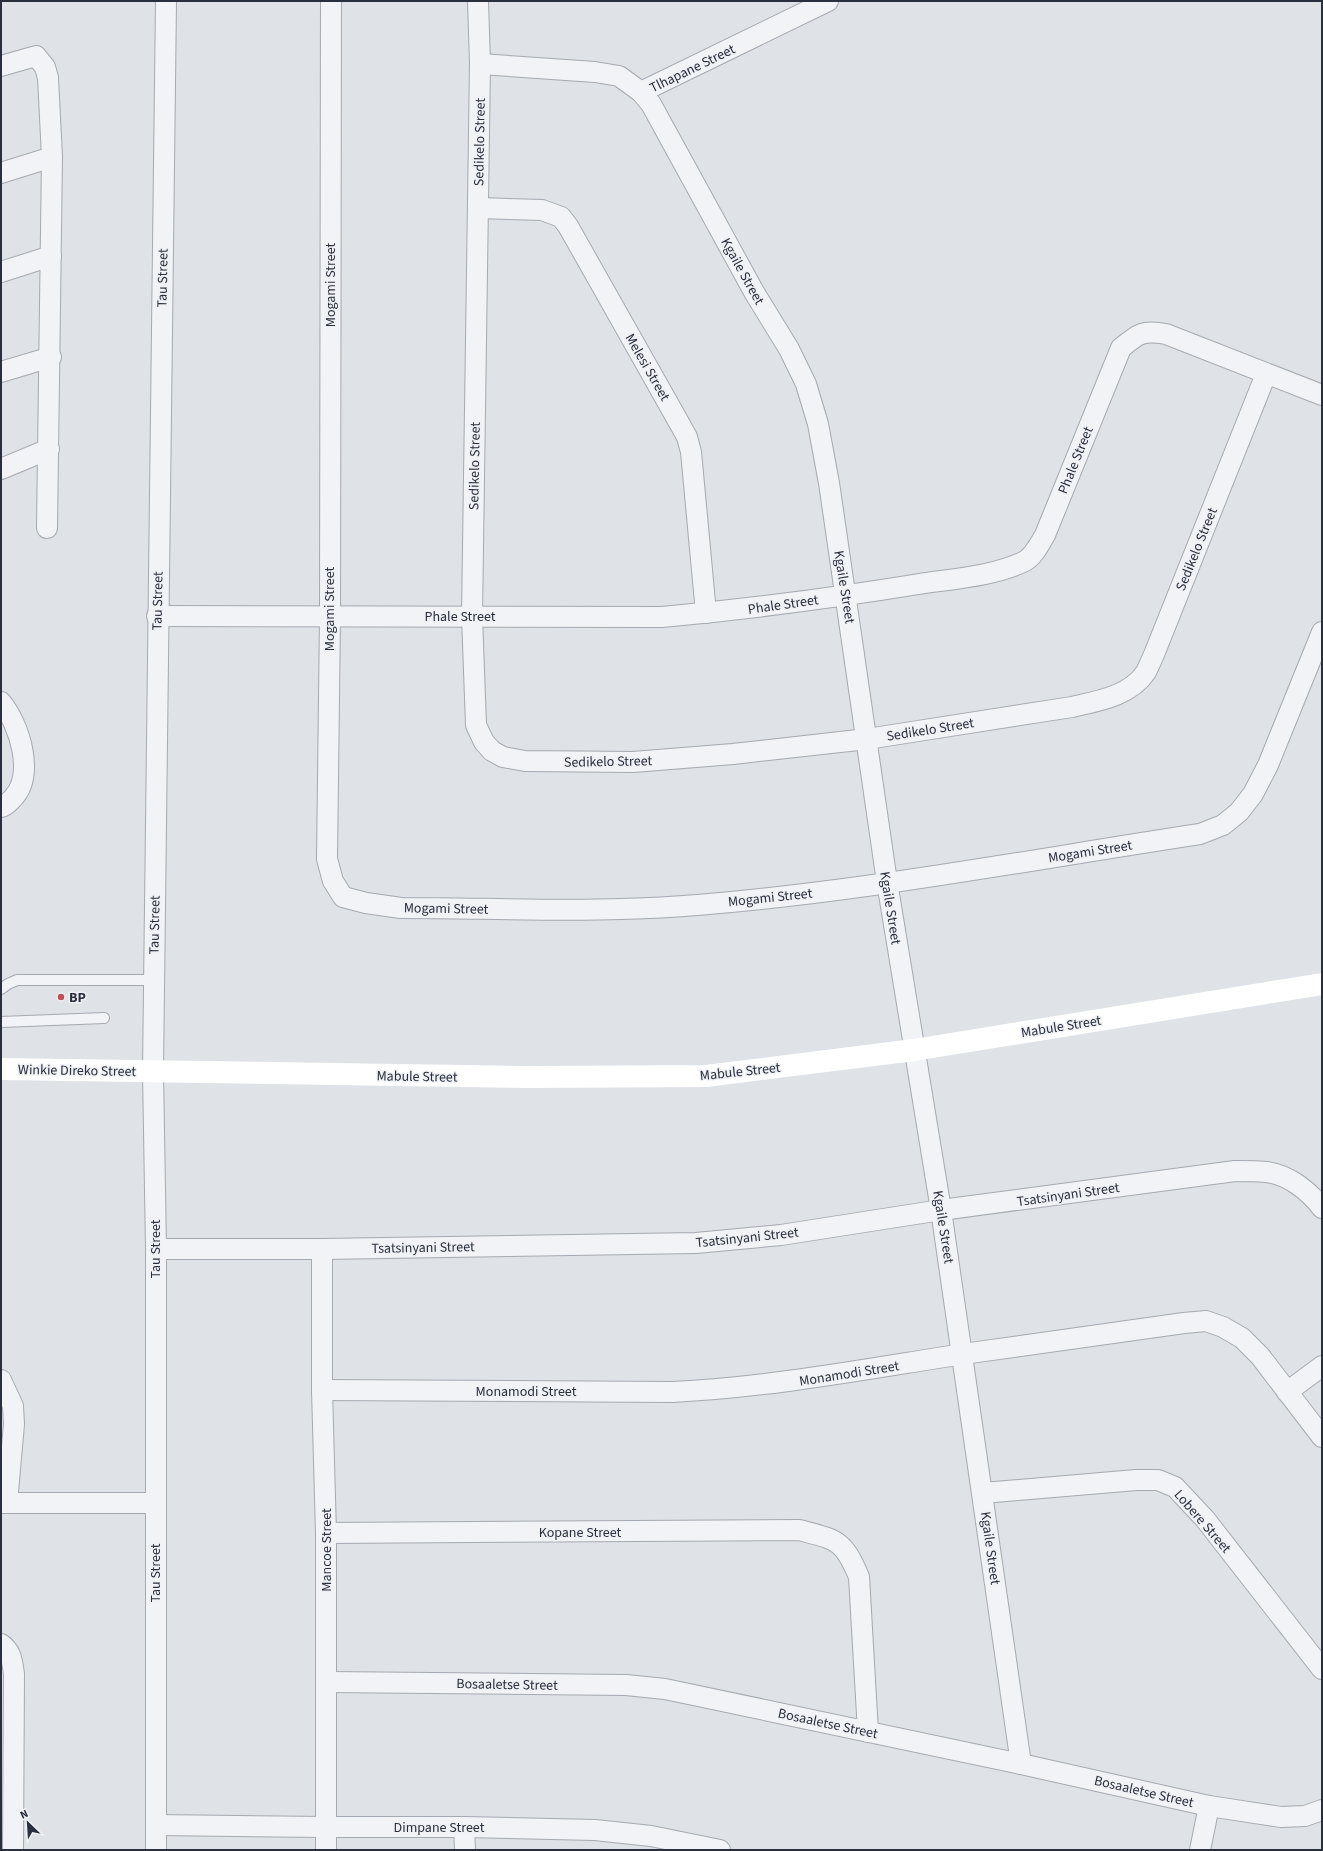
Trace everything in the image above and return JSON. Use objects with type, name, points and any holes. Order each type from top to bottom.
[{"type":"street","name":"Tau Street","points":[[156,1850],[156,1249],[153,1071],[157,616],[166,1]]},
{"type":"street","name":"Mogami Street","points":[[331,1],[330,617],[327,859],[333,881],[344,897],[366,903],[401,908],[613,909],[682,906],[772,898],[1200,834],[1223,825],[1239,812],[1253,794],[1268,765],[1322,632]]},
{"type":"street","name":"Sedikelo Street","points":[[478,1],[480,64],[472,616],[476,725],[484,742],[492,751],[503,757],[525,761],[633,762],[732,754],[867,739],[1072,707],[1104,700],[1133,686],[1145,672],[1155,652],[1266,374]]},
{"type":"street","name":"Tlhapane Street","points":[[480,64],[595,72],[620,76],[642,92],[828,1]]},
{"type":"street","points":[[1,66],[36,56],[45,67],[48,78],[52,157],[48,528]]},
{"type":"street","name":"Kgaile Street","points":[[642,92],[655,111],[806,384],[820,438],[846,596],[887,882],[942,1210],[1021,1764]]},
{"type":"street","points":[[1,173],[52,157]]},
{"type":"street","name":"Melesi Street","points":[[478,208],[542,210],[561,217],[568,226],[650,370],[687,437],[692,452],[706,613]]},
{"type":"street","points":[[1,272],[52,256]]},
{"type":"street","name":"Phale Street","points":[[157,616],[662,617],[846,596],[970,576],[1013,566],[1027,560],[1045,534],[1121,348],[1134,337],[1149,331],[1166,334],[1322,395]]},
{"type":"street","points":[[1,372],[51,357]]},
{"type":"street","points":[[1,469],[49,449]]},
{"type":"street","points":[[1,702],[13,723],[24,754],[24,776],[19,792],[5,807],[1,807]]},
{"type":"street","name":"Mabule Street","points":[[153,1071],[529,1078],[706,1076],[914,1050],[1322,984]]},
{"type":"street","name":"Winkie Direko Street","points":[[1,1069],[153,1071]]},
{"type":"street","name":"Tsatsinyani Street","points":[[156,1249],[322,1249],[696,1243],[781,1235],[942,1210],[1235,1171],[1267,1172],[1288,1180],[1302,1188],[1322,1208]]},
{"type":"street","name":"Mancoe Street","points":[[322,1249],[322,1390],[326,1533],[326,1850]]},
{"type":"street","name":"Monamodi Street","points":[[322,1390],[672,1392],[725,1389],[829,1376],[963,1354],[1206,1321],[1223,1327],[1242,1338],[1260,1356],[1322,1437]]},
{"type":"street","points":[[1287,1392],[1322,1366]]},
{"type":"street","points":[[1,1380],[13,1406],[14,1424],[4,1503],[155,1503]]},
{"type":"street","name":"Lobere Street","points":[[983,1493],[1136,1480],[1158,1480],[1175,1487],[1205,1519],[1322,1669]]},
{"type":"street","name":"Kopane Street","points":[[326,1533],[799,1530],[833,1540],[850,1554],[859,1576],[868,1732]]},
{"type":"street","points":[[1,1644],[8,1650],[12,1658],[14,1674],[13,1850]]},
{"type":"street","name":"Bosaaletse Street","points":[[326,1682],[626,1685],[691,1694],[1021,1764],[1209,1806],[1281,1817],[1305,1816],[1322,1810]]},
{"type":"street","points":[[1200,1850],[1209,1806]]},
{"type":"street","name":"Dimpane Street","points":[[156,1825],[326,1828],[464,1826],[619,1831],[720,1850]]},
{"type":"street","points":[[464,1826],[465,1850]]},
{"type":"lane","points":[[1,989],[17,980],[154,980]]},
{"type":"lane","points":[[1,1022],[104,1018]]},
{"type":"place","name":"BP","points":[[61,997]]}]
